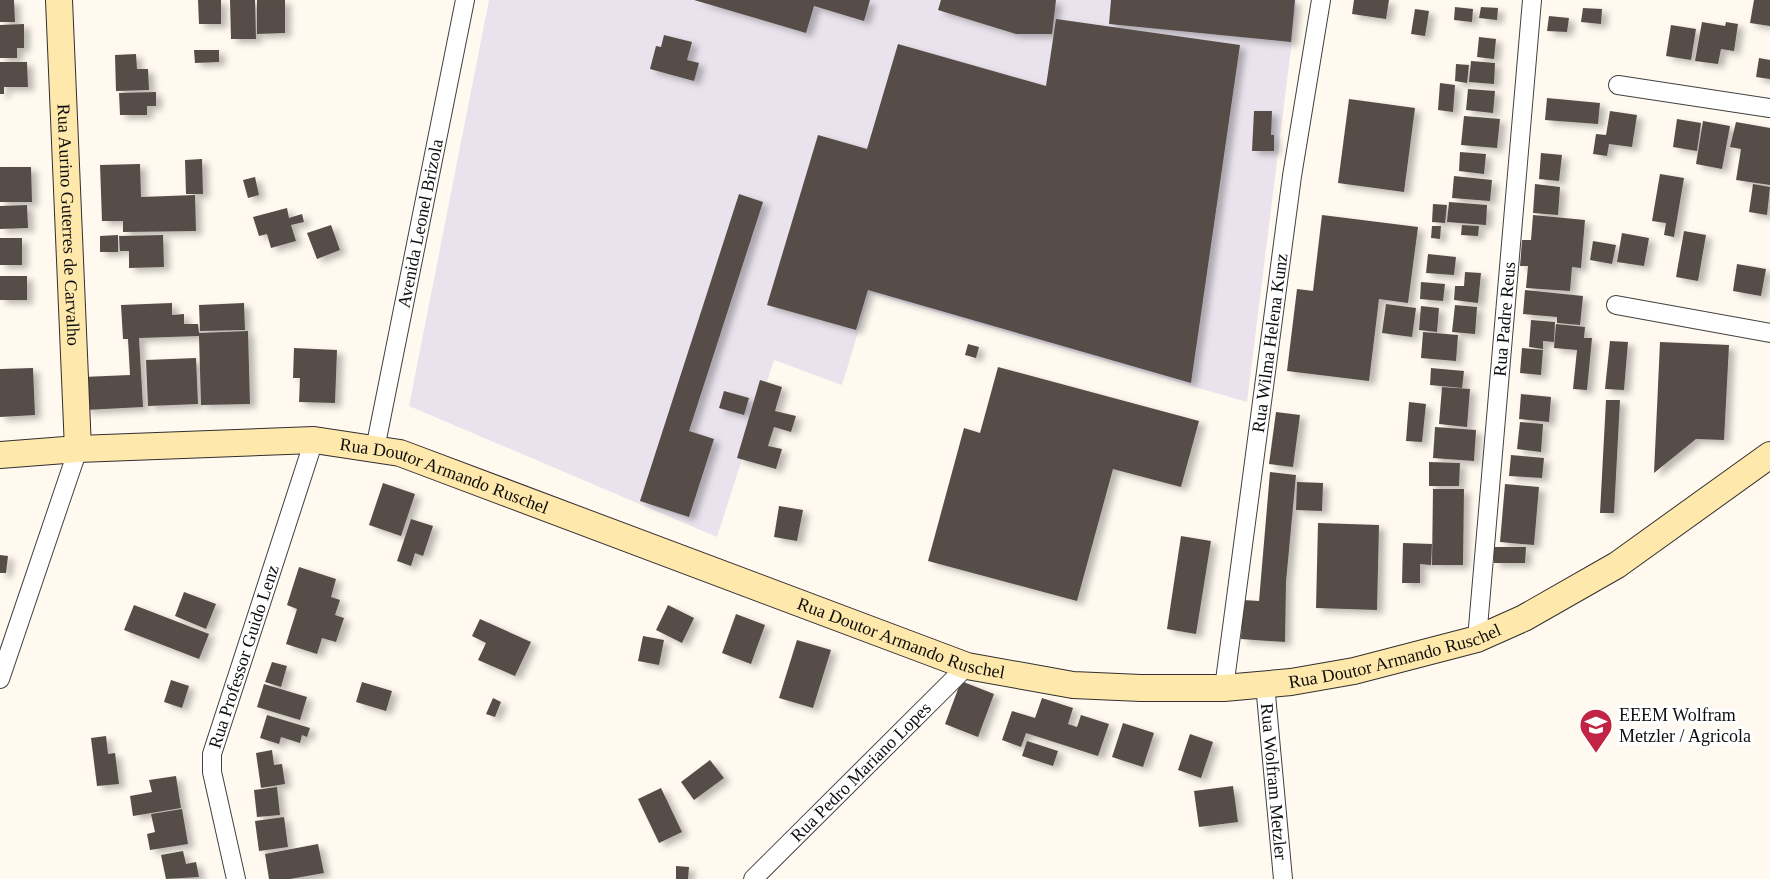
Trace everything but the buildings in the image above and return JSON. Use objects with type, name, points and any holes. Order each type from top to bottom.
[{"type":"main road","name":"Rua Aurino Guterres de Carvalho","points":[[59,0],[78,449]]},
{"type":"main road","name":"Rua Doutor Armando Ruschel","points":[[0,455],[78,449],[314,440],[400,453],[967,666],[1073,685],[1141,688],[1224,688],[1265,684],[1354,671],[1477,639],[1524,618],[1617,565],[1770,455]]},
{"type":"street","name":"Avenida Leonel Brizola","points":[[375,448],[465,0]]},
{"type":"street","name":"Rua Wilma Helena Kunz","points":[[1224,688],[1293,176],[1322,0]]},
{"type":"street","name":"Rua Padre Reus","points":[[1477,639],[1532,0]]},
{"type":"street","points":[[1618,85],[1770,108]]},
{"type":"street","points":[[1616,305],[1770,333]]},
{"type":"street","name":"Rua Professor Guido Lenz","points":[[236,879],[212,771],[212,754],[314,440]]},
{"type":"street","points":[[0,679],[8,631],[78,449]]},
{"type":"street","name":"Rua Pedro Mariano Lopes","points":[[753,879],[967,666]]},
{"type":"street","name":"Rua Wolfram Metzler","points":[[1265,684],[1283,879]]},
{"type":"shaded area","points":[[489,0],[1297,0],[1247,402],[870,293],[842,385],[774,360],[717,537],[409,406]]},
{"type":"place","name":"EEEM Wolfram Metzler / Agricola","points":[[1596,754]]}]
